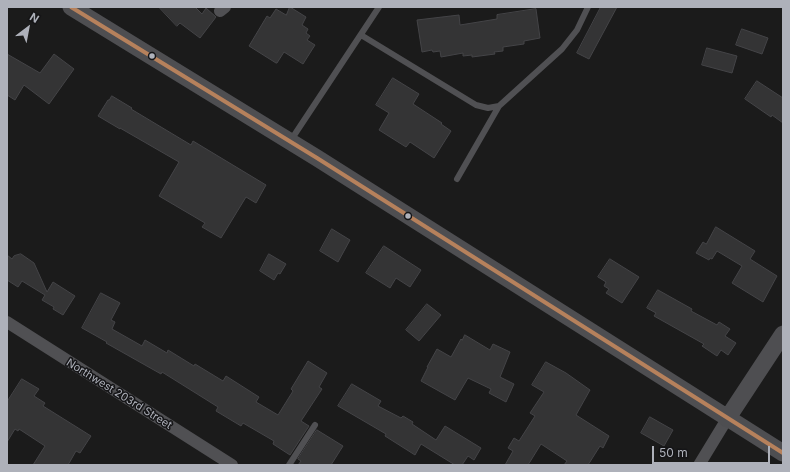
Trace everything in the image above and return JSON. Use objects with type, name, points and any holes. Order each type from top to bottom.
[{"type":"street","points":[[71,7],[290,141],[727,419],[783,453]]},
{"type":"street","name":"Northwest 203rd Street","points":[[7,322],[232,465]]},
{"type":"street","points":[[699,465],[727,419],[783,334]]},
{"type":"lane","points":[[290,141],[378,9],[371,7]]},
{"type":"lane","points":[[457,179],[499,106],[562,49],[577,30],[588,7]]},
{"type":"lane","points":[[361,35],[476,105],[488,108],[499,106]]},
{"type":"lane","points":[[289,465],[315,425]]},
{"type":"building","points":[[159,7],[195,7],[202,14],[206,8],[216,17],[200,38],[180,23],[177,26]]},
{"type":"building","points":[[290,7],[306,17],[302,25],[308,29],[306,33],[310,36],[307,40],[315,45],[303,64],[284,52],[276,63],[249,46],[267,16],[270,18],[276,9],[286,15]]},
{"type":"building","points":[[601,7],[617,7],[589,59],[577,53]]},
{"type":"building","points":[[536,9],[540,38],[524,41],[524,44],[503,47],[503,51],[494,52],[495,54],[472,57],[472,55],[463,56],[463,53],[441,57],[440,51],[433,52],[432,50],[422,52],[417,20],[459,15],[460,25],[497,19],[497,15]]},
{"type":"building","points":[[742,29],[768,38],[762,54],[736,45]]},
{"type":"building","points":[[707,48],[737,56],[732,73],[702,65]]},
{"type":"building","points":[[7,54],[40,73],[54,54],[74,69],[49,104],[24,85],[15,100],[7,95]]},
{"type":"building","points":[[393,78],[419,94],[413,104],[442,123],[441,124],[451,131],[434,158],[410,142],[406,147],[379,130],[389,113],[376,105]]},
{"type":"building","points":[[757,81],[783,98],[783,123],[772,115],[771,117],[745,99]]},
{"type":"building","points":[[112,96],[191,145],[193,141],[266,185],[256,203],[246,197],[221,238],[202,227],[205,223],[159,196],[179,162],[98,116]]},
{"type":"building","points":[[716,227],[755,251],[750,259],[777,276],[763,302],[732,283],[742,266],[717,251],[712,259],[710,258],[709,260],[696,253],[703,242],[706,244]]},
{"type":"building","points":[[332,229],[350,240],[338,262],[320,251]]},
{"type":"building","points":[[384,246],[421,270],[410,287],[396,278],[390,288],[366,273]]},
{"type":"building","points":[[21,254],[34,263],[47,292],[53,282],[75,296],[63,315],[53,309],[54,307],[42,300],[45,295],[22,281],[18,287],[7,280],[7,255],[12,259],[14,256]]},
{"type":"building","points":[[269,254],[286,264],[274,280],[260,271]]},
{"type":"building","points":[[610,259],[639,277],[622,303],[606,293],[609,289],[604,286],[606,282],[598,277]]},
{"type":"building","points":[[658,290],[692,309],[691,311],[717,325],[719,322],[730,329],[725,336],[736,343],[728,355],[721,350],[717,356],[702,346],[704,344],[654,316],[656,313],[647,308]]},
{"type":"building","points":[[101,293],[120,303],[111,320],[115,322],[112,329],[142,346],[145,340],[167,353],[168,350],[223,381],[226,376],[259,397],[256,402],[278,415],[293,391],[291,389],[308,361],[327,373],[319,387],[322,389],[301,421],[309,426],[290,455],[273,444],[274,441],[243,423],[241,426],[216,411],[218,407],[162,372],[161,374],[82,328]]},
{"type":"building","points":[[427,304],[441,315],[419,341],[406,330]]},
{"type":"building","points":[[465,335],[490,350],[493,344],[510,352],[500,377],[514,384],[506,402],[489,393],[491,389],[468,378],[455,400],[421,381],[437,349],[451,357],[461,339],[462,340]]},
{"type":"building","points":[[546,362],[566,373],[590,390],[576,415],[609,436],[603,448],[600,446],[588,465],[564,465],[567,461],[541,444],[528,465],[505,465],[513,451],[508,448],[514,438],[519,441],[535,416],[530,413],[544,392],[532,385]]},
{"type":"building","points":[[22,379],[39,389],[34,396],[45,403],[43,406],[91,436],[80,453],[76,451],[68,465],[33,465],[45,446],[19,429],[18,431],[15,429],[7,442],[7,402]]},
{"type":"building","points":[[352,384],[381,401],[378,406],[401,418],[403,416],[436,440],[445,426],[481,448],[474,460],[468,456],[462,465],[455,465],[421,444],[415,455],[385,436],[386,434],[338,406]]},
{"type":"building","points":[[650,417],[673,430],[664,446],[641,433]]},
{"type":"building","points":[[317,430],[343,446],[331,465],[298,465],[301,461],[298,459]]},
{"type":"transit line","points":[[71,7],[317,158],[783,453]]}]
